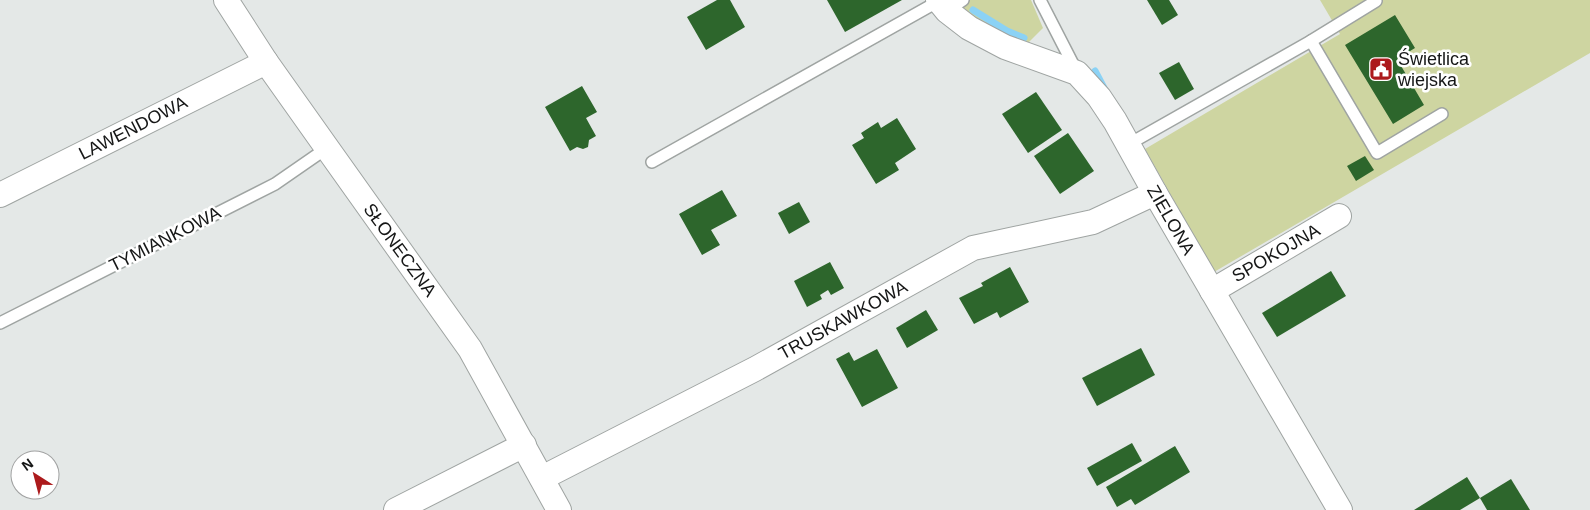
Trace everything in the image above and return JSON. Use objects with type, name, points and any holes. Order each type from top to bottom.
[{"type":"street","name":"SŁONECZNA","points":[[226,0],[266,62],[470,349],[559,510]]},
{"type":"street","name":"ZIELONA","points":[[947,3],[969,28],[1005,47],[1077,73],[1099,97],[1340,510]]},
{"type":"street","name":"LAWENDOWA","points":[[0,195],[266,62]]},
{"type":"street","name":"TRUSKAWKOWA","points":[[542,478],[755,369],[973,248],[1093,222],[1155,193]]},
{"type":"street","name":"SPOKOJNA","points":[[1212,290],[1339,216]]},
{"type":"street","points":[[396,510],[524,445]]},
{"type":"lane","points":[[1040,0],[1077,73]]},
{"type":"lane","points":[[1128,144],[1311,41],[1376,1]]},
{"type":"lane","points":[[652,162],[947,3]]},
{"type":"lane","points":[[1311,41],[1377,153],[1442,114]]},
{"type":"lane","name":"TYMIANKOWA","points":[[0,323],[275,184],[327,148]]},
{"type":"green space","points":[[954,0],[1031,0],[1043,28],[1028,43],[1020,42],[969,16]]},
{"type":"green space","points":[[1320,0],[1590,0],[1590,53],[1214,272],[1145,149],[1340,34]]},
{"type":"building","points":[[717,0],[730,0],[745,27],[706,50],[687,17]]},
{"type":"building","points":[[827,0],[902,0],[845,32]]},
{"type":"building","points":[[1147,0],[1169,0],[1178,15],[1162,25]]},
{"type":"building","name":"Świetlica wiejska","points":[[1395,15],[1415,48],[1397,59],[1424,105],[1393,124],[1345,45]]},
{"type":"building","points":[[1179,62],[1194,89],[1175,100],[1159,73]]},
{"type":"building","points":[[582,86],[597,112],[586,118],[596,136],[589,140],[588,147],[583,149],[577,147],[570,151],[545,107]]},
{"type":"building","points":[[1036,92],[1062,130],[1028,153],[1002,114]]},
{"type":"building","points":[[897,118],[916,149],[895,163],[899,170],[876,184],[852,145],[864,138],[861,133],[878,122],[881,128]]},
{"type":"building","points":[[1068,133],[1094,171],[1060,194],[1034,156]]},
{"type":"building","points":[[1365,156],[1374,170],[1356,181],[1347,166]]},
{"type":"building","points":[[722,190],[737,216],[711,230],[720,245],[702,255],[679,214]]},
{"type":"building","points":[[799,202],[810,222],[789,234],[778,213]]},
{"type":"building","points":[[830,262],[844,288],[831,295],[828,290],[820,295],[822,299],[807,307],[794,281]]},
{"type":"building","points":[[1010,267],[1029,302],[1000,318],[997,312],[974,324],[959,298],[983,286],[981,283]]},
{"type":"building","points":[[1331,271],[1346,296],[1277,337],[1262,313]]},
{"type":"building","points":[[926,310],[938,330],[907,348],[896,328]]},
{"type":"building","points":[[1141,348],[1155,375],[1097,406],[1082,378]]},
{"type":"building","points":[[877,349],[898,388],[862,407],[836,359],[849,352],[854,361]]},
{"type":"building","points":[[1132,443],[1142,461],[1097,486],[1087,468]]},
{"type":"building","points":[[1175,446],[1190,472],[1135,505],[1131,499],[1117,507],[1106,487]]},
{"type":"building","points":[[1467,477],[1480,498],[1460,510],[1414,510]]},
{"type":"building","points":[[1511,479],[1530,510],[1487,510],[1480,498]]},
{"type":"waterway","points":[[973,10],[1007,31],[1024,38]]},
{"type":"waterway","points":[[1095,71],[1104,88]]},
{"type":"place","name":"Świetlica wiejska","points":[[1381,69]]}]
